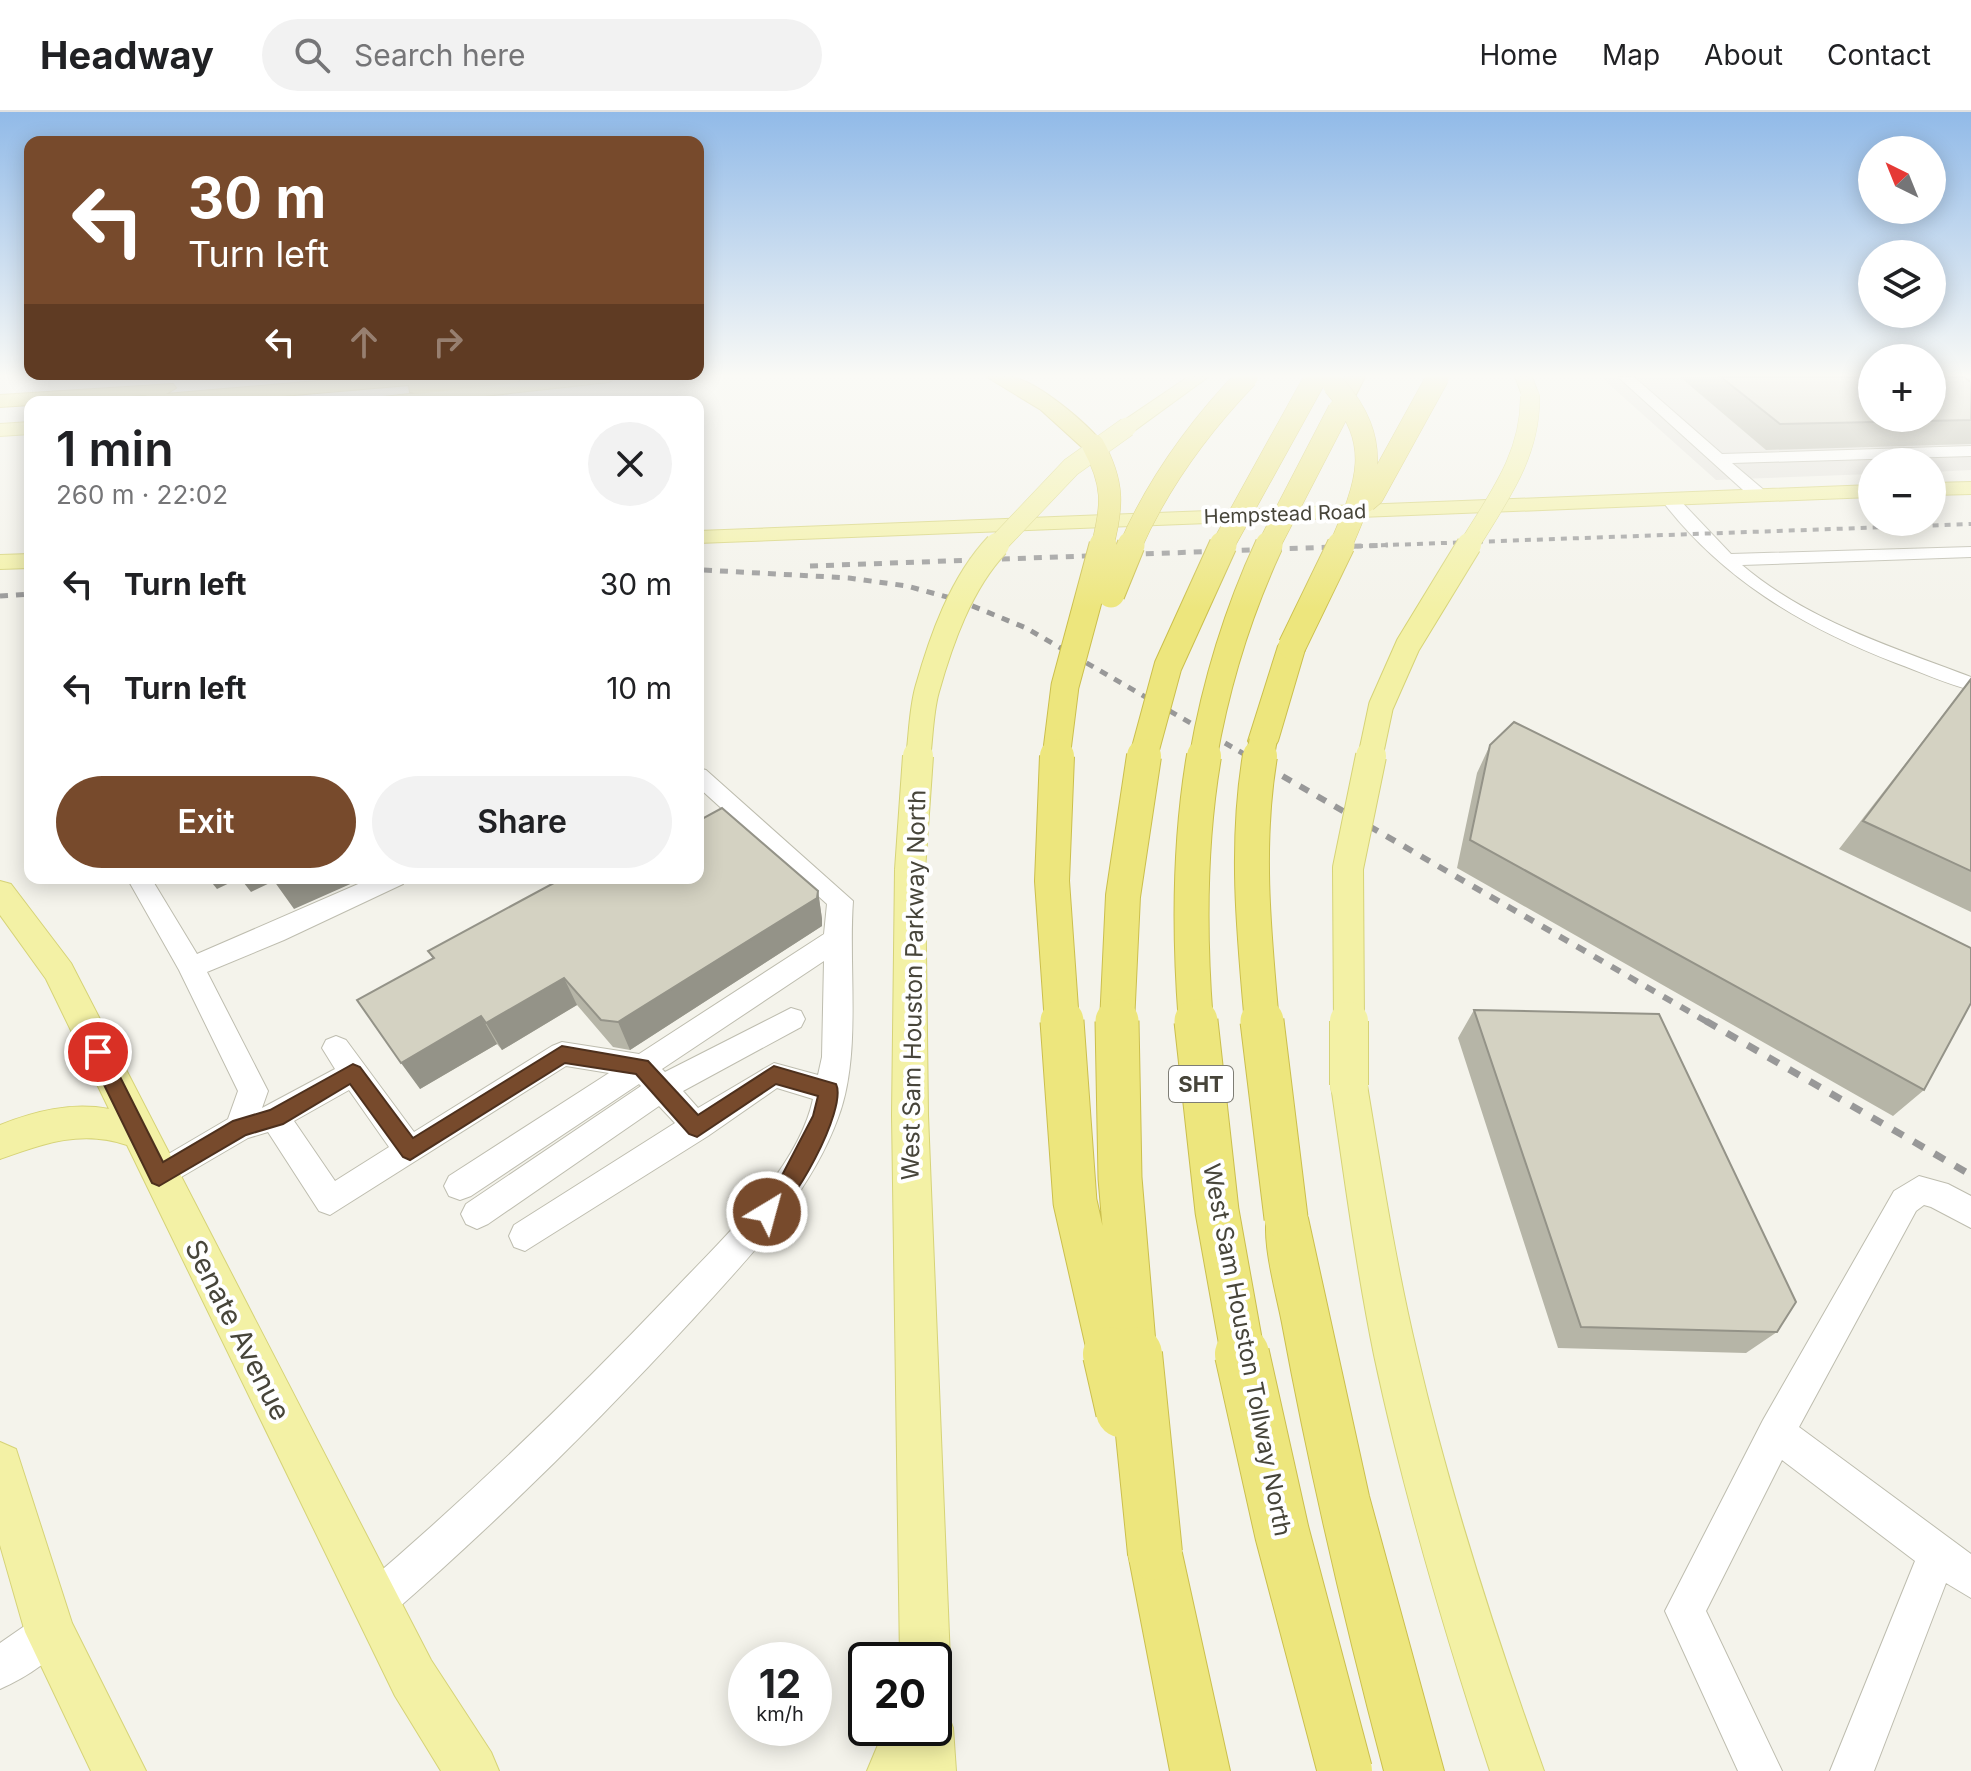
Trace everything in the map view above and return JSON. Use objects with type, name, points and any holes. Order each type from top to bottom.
[{"type":"highway","points":[[1098,454],[1111,487],[1112,511],[1065,686],[1054,778],[1052,881],[1075,1202],[1155,1553],[1200,1771]]},
{"type":"highway","points":[[1062,1006],[1069,851],[1088,676],[1106,608],[1125,554],[1179,454]]},
{"type":"highway","points":[[1155,1553],[1123,1210],[1115,1006],[1126,857],[1143,758],[1167,669],[1204,579],[1273,454]]},
{"type":"highway","name":"West Sam Houston Tollway North","points":[[1316,454],[1265,557],[1230,641],[1203,759],[1192,904],[1199,1063],[1224,1254],[1246,1371],[1293,1583],[1345,1771]]},
{"type":"highway","points":[[1366,454],[1367,475],[1353,513],[1303,620],[1275,696],[1255,786],[1251,870],[1267,1085],[1292,1255],[1350,1529],[1414,1771]]},
{"type":"highway","points":[[1353,513],[1373,495],[1395,454]]},
{"type":"main road","name":"West Sam Houston Parkway North","points":[[925,1642],[910,1115],[910,870],[916,776],[926,692],[957,608],[977,566],[1071,467],[1089,454]]},
{"type":"main road","points":[[1517,1771],[1436,1520],[1396,1355],[1349,1085],[1348,868],[1381,706],[1408,645],[1522,454]]},
{"type":"main road","points":[[1946,489],[1971,488]]},
{"type":"main road","name":"Hempstead Road","points":[[704,537],[1858,491]]},
{"type":"main road","points":[[0,562],[24,561]]},
{"type":"main road","name":"Senate Avenue","points":[[0,892],[59,972],[413,1678],[472,1771]]},
{"type":"main road","points":[[0,1143],[37,1128],[66,1123],[93,1122],[138,1133]]},
{"type":"main road","points":[[0,1465],[50,1632],[119,1771]]},
{"type":"main road","points":[[894,1771],[904,1746]]},
{"type":"main road","points":[[928,1746],[929,1771]]},
{"type":"street","points":[[1713,454],[1759,495]]},
{"type":"street","points":[[1718,459],[1863,454]]},
{"type":"street","points":[[1668,498],[1726,560],[1778,600],[1864,643],[1971,684]]},
{"type":"street","points":[[1726,560],[1971,552]]},
{"type":"street","points":[[375,1602],[452,1536],[598,1394],[730,1254],[785,1190],[824,1117],[836,1057],[840,901],[704,780]]},
{"type":"street","points":[[143,884],[191,967],[253,1091],[240,1127]]},
{"type":"street","points":[[191,967],[275,933],[381,884]]},
{"type":"street","points":[[460,1186],[837,939]]},
{"type":"street","points":[[477,1214],[662,1088],[791,1019]]},
{"type":"street","points":[[336,1048],[410,1151]]},
{"type":"street","points":[[275,1117],[330,1201],[562,1054],[641,1066],[697,1127]]},
{"type":"street","points":[[159,1176],[240,1127],[275,1117],[353,1073]]},
{"type":"street","points":[[525,1236],[774,1075],[829,1091]]},
{"type":"street","points":[[1760,1771],[1685,1611],[1776,1433],[1905,1201],[1919,1190],[1937,1194],[1971,1213]]},
{"type":"street","points":[[1776,1433],[1971,1578]]},
{"type":"street","points":[[1852,1771],[1938,1553]]},
{"type":"street","points":[[0,1668],[50,1632]]},
{"type":"shaded area","points":[[1687,454],[1858,454],[1858,475],[1716,480]]},
{"type":"shaded area","points":[[1946,454],[1971,454],[1971,470],[1946,471]]},
{"type":"building","points":[[1971,679],[1971,871],[1863,821]]},
{"type":"building","points":[[1514,722],[1971,948],[1971,1003],[1924,1090],[1470,840],[1490,745]]},
{"type":"building","points":[[722,808],[818,891],[817,898],[618,1022],[601,1020],[564,978],[486,1023],[481,1016],[401,1063],[357,1000],[434,958],[428,951],[552,884],[704,884],[704,818]]},
{"type":"building","points":[[1474,1010],[1659,1014],[1796,1302],[1777,1332],[1581,1327]]},
{"type":"railway","points":[[1333,547],[1971,524]]},
{"type":"railway","points":[[810,566],[1388,545]]},
{"type":"railway","points":[[704,570],[849,578],[907,586],[958,600],[1026,628],[1251,758]]},
{"type":"railway","points":[[0,596],[24,594]]},
{"type":"railway","points":[[1248,756],[1709,1023]]},
{"type":"railway","points":[[1706,1021],[1971,1175]]},
{"type":"route","points":[[98,1052],[159,1176],[240,1127],[275,1117],[353,1073],[410,1151],[562,1054],[641,1066],[697,1127],[774,1075],[829,1091],[824,1117],[785,1190],[767,1212]]}]
